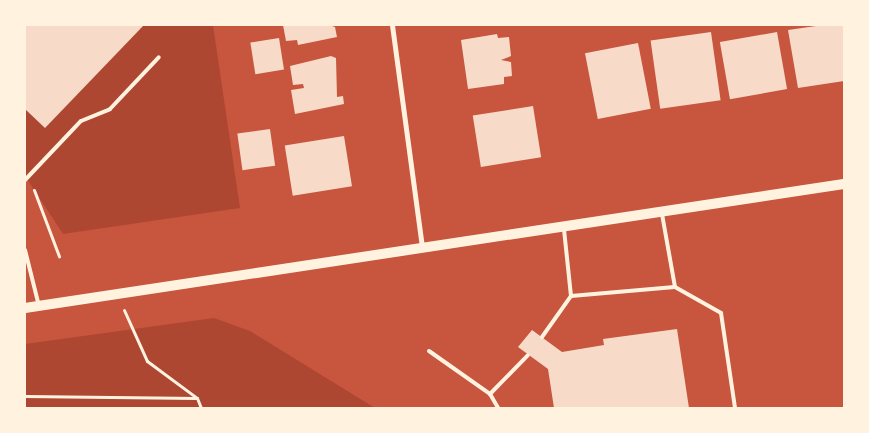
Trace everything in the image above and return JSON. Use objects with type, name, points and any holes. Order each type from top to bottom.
[{"type":"main road","points":[[25,308],[844,184]]},
{"type":"street","points":[[392,25],[422,247]]},
{"type":"lane","points":[[25,180],[81,122],[110,109],[159,57]]},
{"type":"lane","points":[[662,211],[675,287]]},
{"type":"lane","points":[[542,338],[571,296],[564,226]]},
{"type":"lane","points":[[25,250],[40,306]]},
{"type":"lane","points":[[571,296],[675,287],[721,313],[735,408]]},
{"type":"lane","points":[[429,351],[490,394],[498,408]]},
{"type":"lane","points":[[490,394],[528,355]]},
{"type":"path","points":[[34,190],[60,256]]},
{"type":"path","points":[[117,294],[147,361],[197,398],[201,408]]},
{"type":"path","points":[[25,396],[197,398]]},
{"type":"shaded area","points":[[25,25],[213,25],[240,208],[63,234],[25,176]]},
{"type":"shaded area","points":[[214,318],[250,331],[375,408],[25,408],[25,344]]},
{"type":"building","points":[[25,25],[144,25],[45,128],[25,109]]},
{"type":"building","points":[[283,25],[329,25],[335,27],[337,37],[298,45],[297,40],[286,41]]},
{"type":"building","points":[[823,25],[844,25],[844,81],[798,88],[788,30]]},
{"type":"building","points":[[711,32],[721,100],[660,109],[651,40]]},
{"type":"building","points":[[777,32],[787,89],[730,99],[720,42]]},
{"type":"building","points":[[497,34],[498,38],[509,37],[511,56],[501,60],[511,62],[512,76],[504,77],[504,84],[468,89],[461,40]]},
{"type":"building","points":[[279,38],[284,70],[255,74],[250,43]]},
{"type":"building","points":[[638,43],[651,109],[598,119],[585,53]]},
{"type":"building","points":[[331,56],[336,58],[337,97],[343,96],[344,104],[295,114],[291,90],[304,88],[303,84],[293,85],[290,66]]},
{"type":"building","points":[[533,106],[541,157],[481,167],[473,116]]},
{"type":"building","points":[[270,129],[275,166],[242,170],[237,134]]},
{"type":"building","points":[[344,136],[352,186],[293,196],[285,145]]},
{"type":"building","points":[[677,329],[689,408],[554,408],[548,369],[518,347],[532,330],[562,352],[604,345],[603,339]]}]
